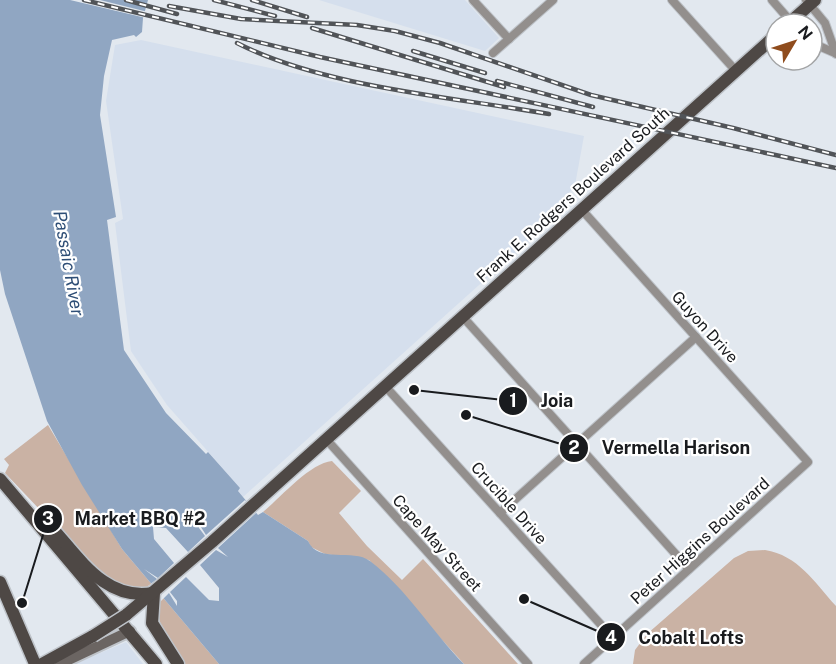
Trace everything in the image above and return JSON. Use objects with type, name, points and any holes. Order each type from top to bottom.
[{"type":"main road","name":"Frank E. Rodgers Boulevard South","points":[[385,386],[764,45]]},
{"type":"main road","points":[[42,664],[93,636],[148,599],[385,386]]},
{"type":"main road","points":[[0,478],[23,496],[101,581],[123,593],[148,599]]},
{"type":"main road","points":[[0,478],[156,664]]},
{"type":"main road","points":[[0,582],[5,606],[35,664]]},
{"type":"main road","points":[[148,599],[154,630],[178,664]]},
{"type":"street","points":[[473,0],[509,39]]},
{"type":"street","points":[[493,53],[553,0]]},
{"type":"street","points":[[672,0],[734,72]]},
{"type":"street","points":[[772,0],[782,12]]},
{"type":"street","points":[[810,1],[828,29],[836,54]]},
{"type":"street","name":"Guyon Drive","points":[[582,210],[808,462]]},
{"type":"street","points":[[463,317],[689,569]]},
{"type":"street","points":[[500,513],[696,337]]},
{"type":"street","name":"Crucible Drive","points":[[385,386],[613,638]]},
{"type":"street","name":"Cape May Street","points":[[326,439],[528,664]]},
{"type":"street","name":"Peter Higgins Boulevard","points":[[584,664],[808,462]]},
{"type":"street","points":[[60,664],[130,631]]},
{"type":"shaded area","points":[[319,0],[465,0],[499,38],[485,51]]},
{"type":"shaded area","points":[[141,40],[584,136],[575,185],[548,223],[243,497],[238,491],[240,488],[167,405],[131,351],[115,223],[123,219],[106,101],[115,45]]},
{"type":"shaded area","points":[[48,425],[122,549],[219,664],[185,664],[163,632],[157,612],[100,573],[5,473],[9,465],[4,459]]},
{"type":"shaded area","points":[[332,461],[361,491],[339,513],[367,546],[402,580],[423,559],[518,664],[464,664],[369,560],[325,554],[311,547],[308,541],[263,512],[305,474],[323,463]]},
{"type":"shaded area","points":[[765,550],[787,558],[805,571],[836,606],[836,664],[633,664],[635,650],[647,634],[734,558],[748,551]]},
{"type":"shaded area","points":[[126,642],[143,664],[75,664]]},
{"type":"water","name":"Passaic River","points":[[0,0],[148,0],[142,32],[136,37],[134,35],[112,40],[104,76],[100,115],[116,217],[107,220],[124,350],[166,413],[206,454],[208,452],[240,488],[238,491],[258,515],[263,512],[308,541],[320,552],[363,557],[370,561],[408,597],[464,664],[219,664],[122,549],[82,485],[47,421],[5,294],[0,270]]},
{"type":"pier","points":[[70,0],[100,0],[148,12],[146,18]]},
{"type":"pier","points":[[245,500],[256,513],[218,548],[228,557],[216,550],[200,565],[219,588],[219,601],[209,600],[186,577],[170,592],[177,601],[177,606],[169,593],[160,602],[148,586],[157,579],[144,569],[158,578],[174,563],[154,539],[153,527],[166,528],[188,552],[205,536],[199,524],[206,535]]},
{"type":"railway","points":[[84,0],[320,57],[836,168]]},
{"type":"railway","points":[[126,0],[177,14]]},
{"type":"railway","points":[[214,0],[275,16]]},
{"type":"railway","points":[[252,0],[307,17]]},
{"type":"railway","points":[[169,6],[241,19],[357,25],[395,31],[440,43],[591,95],[836,155]]},
{"type":"railway","points":[[312,28],[504,87]]},
{"type":"railway","points":[[237,43],[271,58],[348,80],[430,96],[549,114]]},
{"type":"railway","points":[[413,51],[485,73]]},
{"type":"railway","points":[[497,81],[593,107]]},
{"type":"place","name":"Joia","points":[[414,390]]},
{"type":"place","name":"Vermella Harison","points":[[466,415]]},
{"type":"place","name":"Cobalt Lofts","points":[[524,599]]},
{"type":"place","name":"Market BBQ #2","points":[[22,603]]}]
